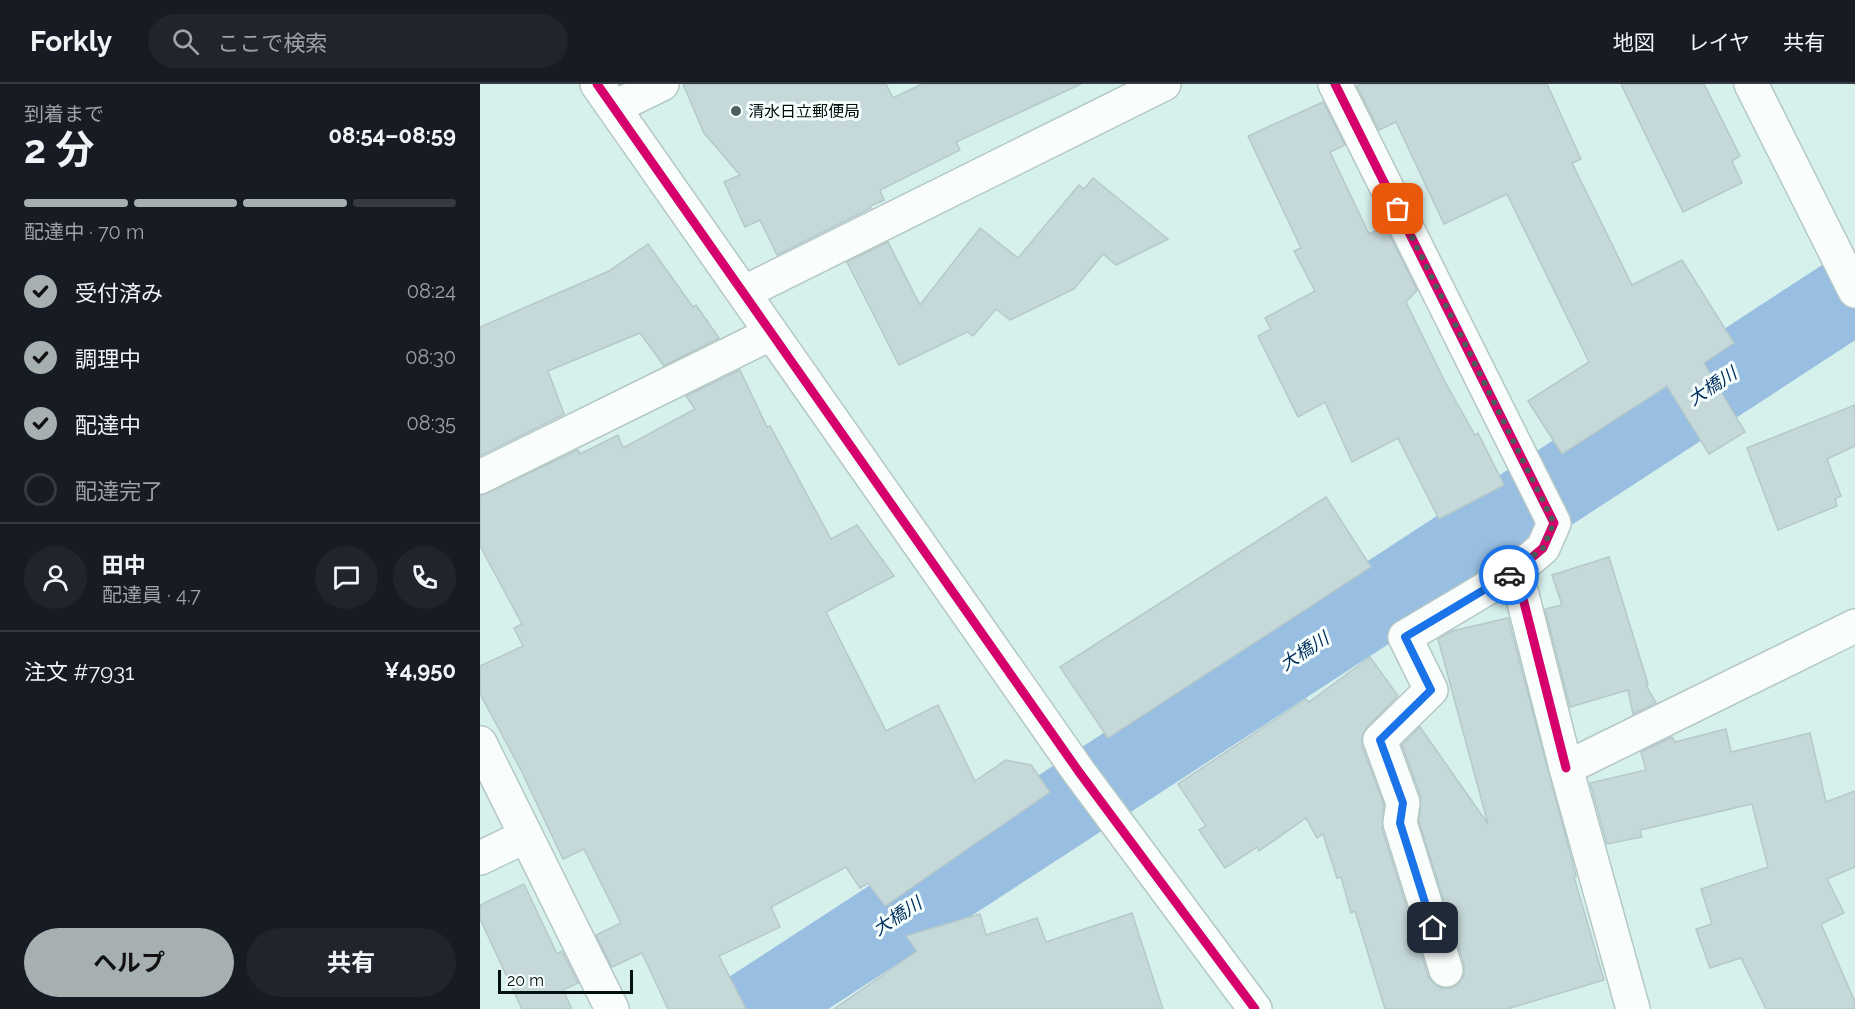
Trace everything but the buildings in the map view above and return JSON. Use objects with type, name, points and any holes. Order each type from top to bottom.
[{"type":"street","points":[[662,84],[606,96],[745,292],[770,334],[1079,772],[1255,1009]]},
{"type":"street","points":[[745,292],[1164,84]]},
{"type":"street","points":[[1335,84],[1554,523],[1543,548],[1516,571],[1405,637],[1431,690],[1380,740],[1403,803],[1400,823],[1446,970]]},
{"type":"street","points":[[1752,84],[1855,291]]},
{"type":"street","points":[[480,477],[770,334]]},
{"type":"street","points":[[1516,571],[1566,768],[1633,1009]]},
{"type":"street","points":[[1566,768],[1855,627]]},
{"type":"street","points":[[480,743],[612,1009]]},
{"type":"street","points":[[480,858],[526,836]]},
{"type":"waterway","name":"大橋川","points":[[754,1009],[1855,292]]},
{"type":"cycle path","points":[[597,84],[1079,772],[1255,1009]]},
{"type":"cycle path","points":[[1335,84],[1554,523],[1543,548],[1516,571],[1566,768]]},
{"type":"way so far","points":[[1398,209],[1554,523],[1543,548],[1509,575]]},
{"type":"place","name":"清水日立郵便局","points":[[736,111]]},
{"type":"route","points":[[1433,928],[1400,823],[1403,803],[1380,740],[1431,690],[1405,637],[1509,575]]}]
